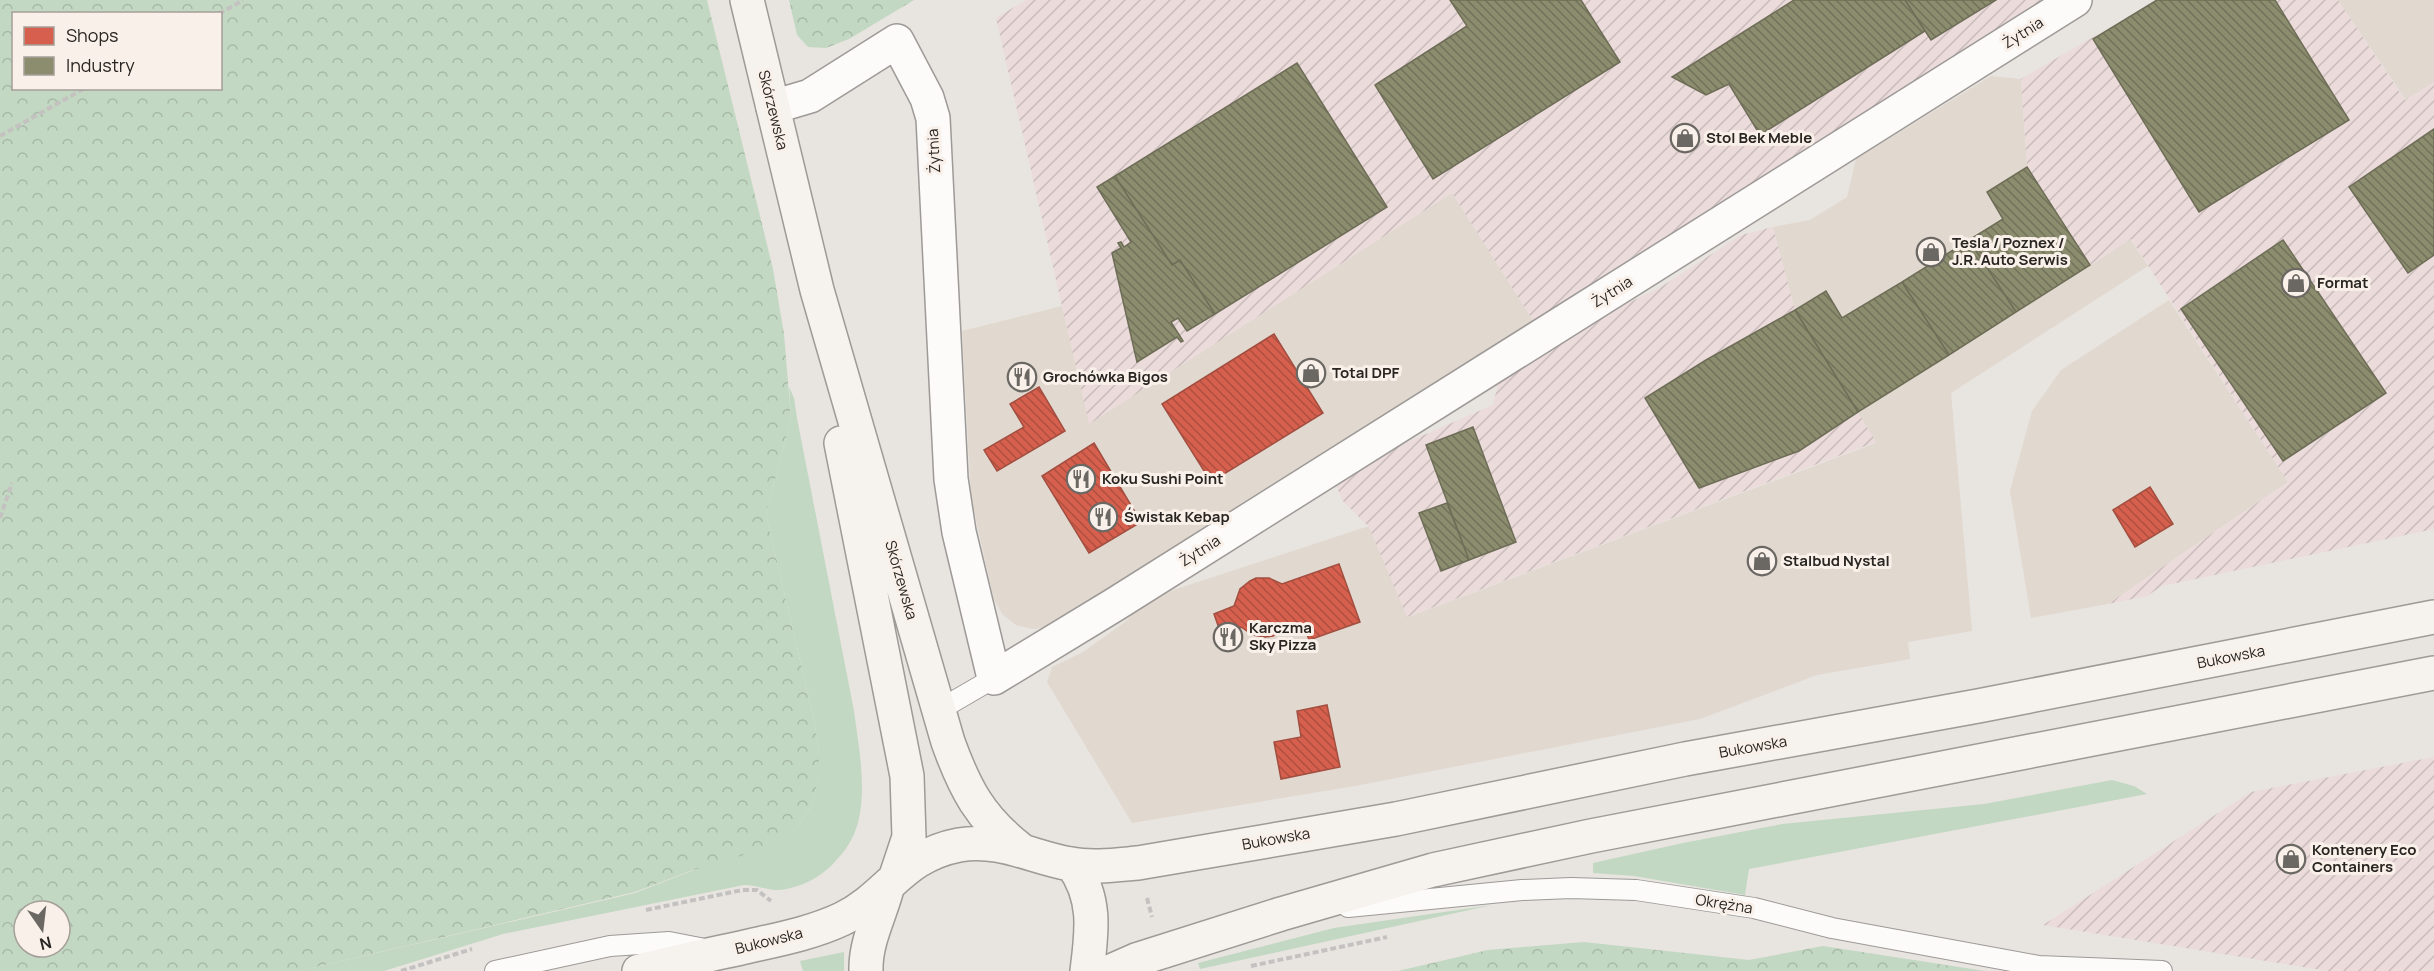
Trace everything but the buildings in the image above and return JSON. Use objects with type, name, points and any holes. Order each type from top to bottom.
[{"type":"main road","name":"Skórzewska","points":[[747,0],[817,290],[954,761],[975,805],[994,827],[1020,850]]},
{"type":"main road","name":"Skórzewska","points":[[817,290],[834,407],[907,776],[909,837],[870,940],[866,971]]},
{"type":"main road","name":"Bukowska","points":[[639,971],[809,931],[841,919],[868,902],[916,861],[942,849],[958,845],[982,843],[1020,850],[1072,864],[1105,866],[1138,863],[1396,819],[1685,759],[1977,706],[2434,617]]},
{"type":"main road","points":[[1111,971],[1161,952],[1281,914],[1433,870],[1591,836],[2434,673]]},
{"type":"main road","points":[[1072,864],[1086,889],[1092,914],[1086,971]]},
{"type":"street","name":"Żytnia","points":[[773,107],[810,96],[897,41],[927,98],[933,118],[951,479],[959,532],[994,678],[1114,605],[2076,0]]},
{"type":"lane","points":[[939,710],[994,678]]},
{"type":"lane","name":"Okrężna","points":[[1281,914],[1522,890],[1571,888],[1636,890],[1768,912],[1832,928],[2039,966],[2162,971]]},
{"type":"lane","points":[[495,971],[610,946],[669,942],[723,952]]},
{"type":"path","points":[[222,12],[243,0]]},
{"type":"path","points":[[0,136],[81,90]]},
{"type":"path","points":[[0,518],[12,483]]},
{"type":"path","points":[[1138,863],[1161,952]]},
{"type":"path","points":[[1250,966],[1397,935]]},
{"type":"shaded area","points":[[1026,0],[2050,0],[1534,322],[1452,193],[1089,424],[996,18]]},
{"type":"shaded area","points":[[2157,0],[2338,0],[2405,100],[2434,82],[2434,529],[2162,586],[2147,596],[2108,604],[2288,482],[2131,239],[2090,265],[2027,167],[2021,79]]},
{"type":"shaded area","points":[[2338,0],[2434,0],[2434,82],[2406,100]]},
{"type":"shaded area","points":[[1991,76],[2021,79],[2027,167],[2091,265],[2130,239],[2148,266],[1951,393],[1972,631],[1908,642],[1910,659],[1817,675],[1700,719],[1355,786],[1132,823],[1047,682],[1052,667],[1083,652],[1125,622],[1146,599],[1369,526],[1408,617],[1876,443],[1795,310],[1773,227],[1810,220],[1847,197],[1856,159]]},
{"type":"shaded area","name":"Total DPF","points":[[1452,193],[1534,322],[1047,627],[1033,629],[1016,625],[1003,615],[994,600],[971,498],[962,331],[1062,306],[1090,423]]},
{"type":"shaded area","points":[[1773,227],[1795,310],[1876,442],[1407,617],[1369,527],[1342,500],[1335,482],[1366,460],[1493,405],[1499,380],[1606,314],[1661,287],[1741,235]]},
{"type":"shaded area","points":[[2169,300],[2288,482],[2108,604],[2031,618],[2010,491],[2032,411],[2061,370]]},
{"type":"shaded area","name":"Kontenery Eco Containers","points":[[2434,757],[2434,971],[2328,971],[2043,925],[2251,792]]},
{"type":"green space","points":[[0,0],[707,0],[773,269],[784,334],[791,418],[766,515],[815,724],[819,779],[810,808],[794,831],[767,848],[693,870],[635,892],[299,971],[0,971]]},
{"type":"green space","points":[[789,0],[914,0],[849,39],[826,48],[808,47],[797,35]]},
{"type":"green space","points":[[789,387],[794,398],[854,711],[862,778],[860,812],[856,828],[848,845],[833,864],[815,878],[788,889],[776,890],[744,885],[503,934],[384,971],[299,971],[635,893],[794,831],[810,808],[819,779],[819,755],[815,724],[766,515],[791,418]]},
{"type":"green space","points":[[2112,780],[2134,786],[2147,794],[1749,869],[1745,895],[1634,876],[1593,873],[1593,863],[1782,824],[1984,804]]},
{"type":"green space","points":[[1492,905],[1200,969],[1198,963],[1334,928]]},
{"type":"green space","points":[[1584,942],[1749,960],[1823,946],[1985,971],[1398,971],[1488,950]]},
{"type":"green space","points":[[844,952],[844,971],[803,971],[800,961]]},
{"type":"place","name":"Stol Bek Meble","points":[[1685,138]]},
{"type":"place","name":"Tesla / Poznex / J.R. Auto Serwis","points":[[1931,252]]},
{"type":"place","name":"Format","points":[[2296,283]]},
{"type":"place","name":"Total DPF","points":[[1311,373]]},
{"type":"place","name":"Grochówka Bigos","points":[[1022,377]]},
{"type":"place","name":"Koku Sushi Point","points":[[1081,479]]},
{"type":"place","name":"Świstak Kebap","points":[[1103,517]]},
{"type":"place","name":"Stalbud Nystal","points":[[1762,561]]},
{"type":"place","name":"Karczma Sky Pizza","points":[[1228,637]]},
{"type":"place","name":"Kontenery Eco Containers","points":[[2291,859]]}]
